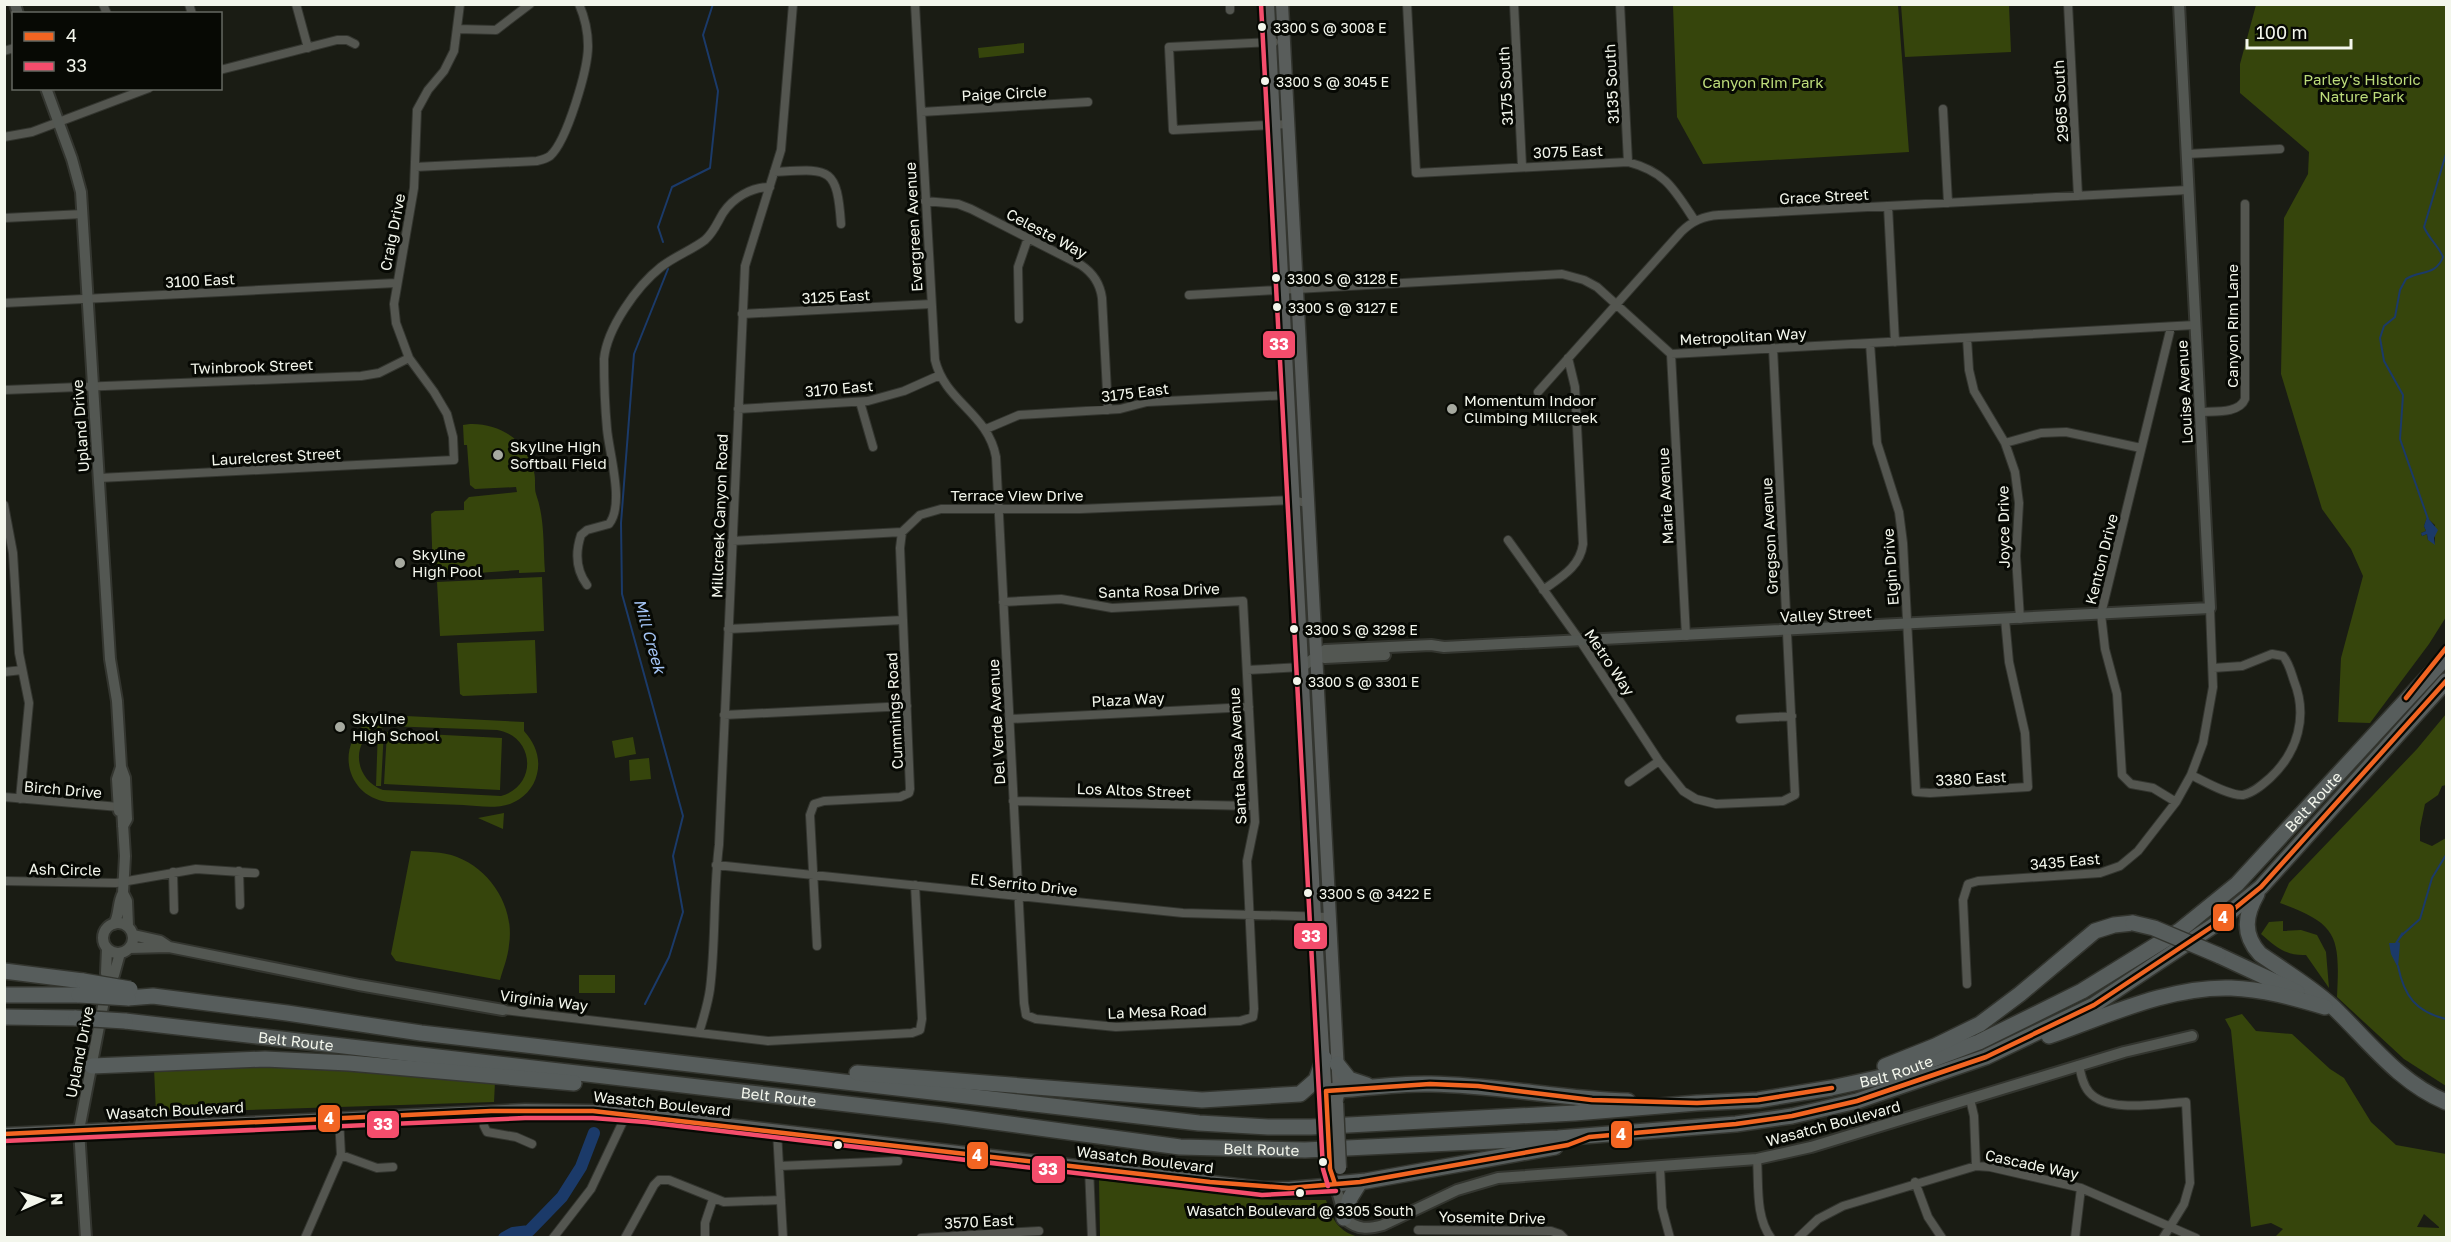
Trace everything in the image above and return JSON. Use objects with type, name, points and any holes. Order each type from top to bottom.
[{"type":"highway","points":[[2383,725],[2446,648]]},
{"type":"highway","points":[[2383,725],[2446,657]]},
{"type":"highway","name":"Belt Route","points":[[4,1017],[76,1018],[197,1028],[597,1077],[751,1092],[1180,1147],[1305,1150],[1589,1137],[1736,1124],[1792,1116],[1857,1101],[1986,1057],[2094,1005],[2213,926],[2261,887],[2446,681]]},
{"type":"highway","name":"Belt Route","points":[[4,995],[81,988],[129,993],[287,1013],[421,1034],[1199,1123],[1311,1127],[1575,1113],[1758,1100],[1891,1075],[1979,1042],[2082,991],[2179,931],[2237,884],[2383,725]]},
{"type":"highway","points":[[2261,887],[2249,908],[2246,922],[2252,945],[2260,954],[2329,1004],[2412,1084],[2446,1101]]},
{"type":"highway","points":[[1831,1088],[1935,1046],[1980,1024],[2020,994],[2095,931],[2114,925],[2133,923],[2154,928],[2218,955],[2325,1007],[2350,1024]]},
{"type":"highway","points":[[4,971],[81,988]]},
{"type":"highway","points":[[1986,1057],[2159,998],[2195,991],[2229,988],[2265,992],[2325,1007]]},
{"type":"highway","points":[[92,1066],[265,1059],[349,1063],[567,1083],[751,1092]]},
{"type":"highway","points":[[719,1067],[860,1073],[1202,1100],[1300,1094],[1316,1080],[1331,1061],[1349,1079],[1360,1084],[1459,1085],[1592,1100],[1697,1103]]},
{"type":"highway","points":[[1332,1097],[1382,1086]]},
{"type":"highway","points":[[1335,1184],[1360,1182],[1522,1152],[1568,1146],[1589,1137]]},
{"type":"highway","points":[[1344,1218],[1350,1198],[1360,1182]]},
{"type":"main road","points":[[1268,4],[1275,124],[1309,504],[1330,917],[1335,1184]]},
{"type":"main road","points":[[1282,4],[1289,124],[1289,395],[1315,917],[1331,1061]]},
{"type":"main road","name":"Wasatch Boulevard","points":[[4,1134],[482,1111],[560,1110],[627,1113],[1263,1188],[1335,1184]]},
{"type":"street","points":[[296,4],[308,48]]},
{"type":"street","name":"Craig Drive","points":[[454,460],[453,437],[447,414],[435,392],[409,358],[396,323],[394,304],[411,207],[417,110],[424,96],[450,62],[456,44],[460,4]]},
{"type":"street","points":[[457,29],[496,30],[530,4]]},
{"type":"street","points":[[415,167],[537,161],[550,156],[575,106],[585,73],[588,34],[579,4]]},
{"type":"street","name":"Millcreek Canyon Road","points":[[699,1034],[710,989],[742,314],[747,256],[770,188],[785,127],[793,4]]},
{"type":"street","name":"Evergreen Avenue","points":[[915,4],[934,356],[939,375],[952,393],[986,429]]},
{"type":"street","name":"3075 East","points":[[1407,4],[1416,172],[1628,162],[1648,168],[1662,177],[1678,194],[1695,221]]},
{"type":"street","name":"3175 South","points":[[1514,4],[1522,166]]},
{"type":"street","name":"3135 South","points":[[1620,4],[1628,162]]},
{"type":"street","name":"2965 South","points":[[2068,4],[2078,196]]},
{"type":"street","name":"Louise Avenue","points":[[2179,4],[2213,668],[2208,721],[2191,775]]},
{"type":"street","points":[[222,70],[337,40],[347,40],[355,44]]},
{"type":"street","points":[[1284,42],[1169,47],[1173,130],[1289,124]]},
{"type":"street","name":"Upland Drive","points":[[47,90],[78,178],[82,214],[110,659],[117,701],[121,767],[125,778],[127,815],[123,826]]},
{"type":"street","points":[[4,137],[22,135],[136,90]]},
{"type":"street","name":"Paige Circle","points":[[921,111],[1088,102]]},
{"type":"street","points":[[1943,109],[1948,203]]},
{"type":"street","points":[[2187,154],[2280,149]]},
{"type":"street","points":[[774,172],[808,170],[818,171],[828,176],[838,190],[841,224]]},
{"type":"street","points":[[586,585],[578,573],[577,552],[581,535],[587,530],[609,524],[614,510],[615,484],[606,425],[604,359],[605,350],[618,318],[625,305],[661,267],[712,233],[723,213],[736,199],[756,189],[770,188]]},
{"type":"street","name":"Grace Street","points":[[1695,221],[1713,216],[2188,190]]},
{"type":"street","name":"Celeste Way","points":[[925,201],[965,206],[1087,269],[1098,283],[1102,298],[1108,410]]},
{"type":"street","name":"Canyon Rim Lane","points":[[2200,412],[2236,409],[2243,404],[2245,399],[2246,204]]},
{"type":"street","points":[[1888,206],[1895,342]]},
{"type":"street","points":[[4,218],[82,214]]},
{"type":"street","points":[[1538,392],[1681,232],[1695,221]]},
{"type":"street","points":[[1019,319],[1018,267],[1028,238]]},
{"type":"street","name":"Metropolitan Way","points":[[1190,295],[1562,274],[1591,283],[1671,354],[2195,325]]},
{"type":"street","name":"3100 East","points":[[4,303],[396,283]]},
{"type":"street","name":"3125 East","points":[[742,314],[931,304]]},
{"type":"street","name":"Kenton Drive","points":[[2171,327],[2101,614],[2105,649],[2117,694],[2122,775],[2131,784],[2153,788],[2176,802]]},
{"type":"street","name":"Joyce Drive","points":[[1967,338],[1969,370],[1974,391],[2006,443],[2013,463],[2019,498],[2016,556],[2020,619]]},
{"type":"street","name":"Elgin Drive","points":[[1870,343],[1877,443],[1902,527],[1916,792]]},
{"type":"street","name":"Gregson Avenue","points":[[1691,797],[1716,804],[1784,801],[1795,795],[1773,348]]},
{"type":"street","name":"Marie Avenue","points":[[1671,354],[1686,636]]},
{"type":"street","name":"Twinbrook Street","points":[[4,390],[361,376],[379,373],[409,358]]},
{"type":"street","points":[[1543,590],[1573,568],[1580,557],[1583,544],[1575,387],[1568,358]]},
{"type":"street","name":"3170 East","points":[[738,409],[860,402],[904,391],[939,375]]},
{"type":"street","name":"3175 East","points":[[986,429],[1019,415],[1108,410],[1147,402],[1289,395]]},
{"type":"street","points":[[860,402],[873,447]]},
{"type":"street","name":"Del Verde Avenue","points":[[986,429],[993,442],[996,457],[1026,1015]]},
{"type":"street","points":[[2006,443],[2041,433],[2066,432],[2141,448]]},
{"type":"street","name":"Laurelcrest Street","points":[[99,478],[454,460]]},
{"type":"street","name":"Terrace View Drive","points":[[902,532],[915,519],[931,511],[999,507],[1080,509],[1294,500],[1309,504]]},
{"type":"street","points":[[4,505],[13,552],[19,652],[28,704],[20,799]]},
{"type":"street","points":[[732,541],[902,532]]},
{"type":"street","name":"Cummings Road","points":[[813,874],[810,815],[813,804],[824,801],[900,797],[909,793],[911,781],[900,548],[902,532]]},
{"type":"street","name":"Metro Way","points":[[1508,540],[1581,642],[1659,761],[1677,785],[1691,797]]},
{"type":"street","name":"Santa Rosa Drive","points":[[1003,602],[1061,599],[1112,608],[1243,601]]},
{"type":"street","name":"Santa Rosa Avenue","points":[[1243,601],[1254,806],[1254,832],[1247,861],[1253,1017]]},
{"type":"street","name":"Valley Street","points":[[1317,655],[1324,650],[1581,642],[2210,608]]},
{"type":"street","name":"3380 East","points":[[1916,792],[1941,793],[2028,787],[2025,733],[2009,662],[2005,619]]},
{"type":"street","points":[[728,630],[903,620]]},
{"type":"street","points":[[2191,775],[2233,794],[2248,793],[2266,782],[2281,766],[2293,747],[2300,725],[2299,696],[2288,663],[2283,656],[2272,654],[2247,665],[2213,668]]},
{"type":"street","points":[[1247,670],[1302,667],[1317,655]]},
{"type":"street","points":[[4,672],[22,670]]},
{"type":"street","points":[[724,715],[908,705]]},
{"type":"street","name":"Plaza Way","points":[[1009,719],[1249,707]]},
{"type":"street","points":[[1740,718],[1792,716]]},
{"type":"street","points":[[1629,782],[1659,761]]},
{"type":"street","name":"Upland Drive","points":[[86,1238],[79,1130],[108,980],[104,934],[117,919],[123,893],[123,826],[117,779],[121,767]]},
{"type":"street","name":"3435 East","points":[[1967,984],[1963,900],[1968,885],[1978,881],[2093,874],[2114,869],[2138,851],[2176,802],[2191,775]]},
{"type":"street","name":"Birch Drive","points":[[4,797],[119,807]]},
{"type":"street","name":"Los Altos Street","points":[[1013,801],[1254,806]]},
{"type":"street","name":"El Serrito Drive","points":[[716,865],[1197,915],[1330,917]]},
{"type":"street","name":"Ash Circle","points":[[4,881],[116,883],[207,868],[255,873]]},
{"type":"street","points":[[239,871],[240,905]]},
{"type":"street","points":[[173,872],[174,910]]},
{"type":"street","points":[[813,874],[817,946]]},
{"type":"street","name":"Virginia Way","points":[[125,951],[169,947],[359,985],[503,1010],[699,1034],[786,1041],[908,1034],[920,1030],[922,1018],[915,885]]},
{"type":"street","name":"Upland Drive","points":[[108,980],[114,975],[125,951],[130,931],[127,901],[123,893]]},
{"type":"street","name":"Virginia Way","points":[[114,924],[160,941],[169,947]]},
{"type":"street","points":[[107,948],[125,951]]},
{"type":"street","name":"La Mesa Road","points":[[1026,1015],[1036,1019],[1126,1028],[1240,1021],[1253,1017]]},
{"type":"street","name":"Wasatch Boulevard","points":[[1344,1218],[1357,1227],[1372,1228],[1457,1190],[1498,1178],[1757,1159],[1811,1147],[2145,1046],[2192,1036]]},
{"type":"street","points":[[2079,1065],[2088,1091],[2102,1101],[2123,1105],[2186,1102],[2190,1184],[2187,1198],[2163,1238]]},
{"type":"street","points":[[1970,1100],[1974,1116],[1976,1166]]},
{"type":"street","points":[[482,1111],[487,1132],[516,1137],[532,1144]]},
{"type":"street","points":[[554,1238],[591,1189],[627,1113]]},
{"type":"street","points":[[305,1238],[341,1155],[339,1118]]},
{"type":"street","points":[[777,1131],[783,1238]]},
{"type":"street","points":[[341,1155],[377,1168],[393,1167]]},
{"type":"street","points":[[1757,1159],[1761,1215],[1772,1238]]},
{"type":"street","points":[[779,1166],[898,1161]]},
{"type":"street","name":"Cascade Way","points":[[1798,1238],[1811,1225],[1835,1209],[1915,1182],[1976,1166],[1990,1167],[2081,1188],[2196,1238]]},
{"type":"street","points":[[1660,1167],[1662,1208],[1670,1238]]},
{"type":"street","points":[[1089,1168],[1092,1238]]},
{"type":"street","points":[[625,1238],[654,1185],[661,1180],[669,1180],[713,1199],[734,1203],[781,1200]]},
{"type":"street","points":[[1915,1182],[1928,1217],[1942,1238]]},
{"type":"street","points":[[1335,1184],[1344,1218]]},
{"type":"street","points":[[2074,1238],[2081,1188]]},
{"type":"street","points":[[705,1238],[705,1223],[713,1199]]},
{"type":"street","name":"Yosemite Drive","points":[[1418,1230],[1551,1231],[1558,1232],[1564,1238]]},
{"type":"street","name":"3570 East","points":[[921,1238],[1039,1232]]},
{"type":"green space","name":"Canyon Rim Park","points":[[1673,5],[1898,5],[1909,152],[1703,164],[1677,117]]},
{"type":"green space","points":[[1901,5],[2009,5],[2011,52],[1905,57]]},
{"type":"green space","name":"Parley's Historic Nature Park","points":[[2256,5],[2446,5],[2446,617],[2429,644],[2370,723],[2338,722],[2341,658],[2363,576],[2351,549],[2322,509],[2281,374],[2284,218],[2308,174],[2309,152],[2240,93],[2240,64]],"holes":[[[2427,518],[2435,525],[2435,544],[2428,540],[2427,534],[2422,536],[2421,533],[2426,531],[2424,526]]]},
{"type":"green space","points":[[1024,43],[1024,53],[979,58],[978,48]]},
{"type":"green space","points":[[470,424],[502,431],[511,436],[526,451],[535,475],[535,492],[542,523],[545,572],[519,573],[519,570],[433,576],[431,514],[435,511],[464,510],[464,502],[469,497],[517,492],[516,487],[475,489],[470,485],[463,425]]},
{"type":"green space","points":[[542,577],[544,631],[440,636],[437,582]]},
{"type":"green space","points":[[535,640],[537,693],[463,696],[460,694],[457,643]]},
{"type":"green space","points":[[366,714],[524,722],[524,731],[538,757],[536,779],[531,788],[519,799],[510,804],[498,806],[388,802],[374,798],[355,782],[350,771],[350,746],[365,724]],"holes":[[[386,726],[497,730],[510,734],[519,741],[525,751],[526,772],[513,791],[501,796],[383,790],[366,778],[361,770],[359,751],[369,735]]]},
{"type":"green space","points":[[2446,714],[2446,785],[2442,786],[2438,795],[2425,804],[2420,841],[2432,846],[2446,838],[2446,1086],[2404,1059],[2337,997],[2338,960],[2336,946],[2331,935],[2314,918],[2280,903],[2289,883],[2417,749]]},
{"type":"green space","points":[[378,729],[384,730],[381,786],[376,786]]},
{"type":"green space","points":[[387,732],[502,738],[500,790],[384,784]]},
{"type":"green space","points":[[633,737],[636,754],[615,758],[612,741]]},
{"type":"green space","points":[[649,758],[651,779],[630,781],[629,760]]},
{"type":"green space","points":[[504,813],[503,829],[478,818]]},
{"type":"green space","points":[[411,851],[457,857],[480,871],[498,892],[508,917],[510,931],[508,954],[500,980],[396,961],[391,954]]},
{"type":"green space","points":[[2283,921],[2283,931],[2301,930],[2317,935],[2326,952],[2329,988],[2306,955],[2282,950],[2261,934],[2269,922]]},
{"type":"green space","points":[[579,975],[615,975],[615,993],[579,993]]},
{"type":"green space","points":[[2242,1014],[2256,1031],[2292,1034],[2330,1069],[2344,1078],[2371,1122],[2396,1145],[2446,1154],[2446,1237],[2275,1237],[2283,1229],[2271,1223],[2251,1227],[2231,1030],[2225,1019]],"holes":[[[2424,1214],[2439,1228],[2417,1227]]]},
{"type":"green space","points":[[264,1063],[495,1082],[494,1102],[156,1113],[154,1068]]},
{"type":"green space","points":[[1099,1180],[1272,1200],[1326,1200],[1337,1224],[1346,1232],[1359,1237],[1100,1237]]},
{"type":"water","points":[[2427,517],[2438,530],[2434,538],[2435,545],[2428,540],[2427,534],[2422,536],[2421,533],[2426,531],[2424,526]]},
{"type":"water","points":[[2402,932],[2404,934],[2398,942],[2400,943],[2398,968],[2391,954],[2389,943],[2395,943]]},
{"type":"waterway","name":"Mill Creek","points":[[663,242],[658,227],[672,187],[710,168],[718,91],[703,35],[713,4]]},
{"type":"waterway","points":[[2428,519],[2400,439],[2403,395],[2384,361],[2380,338],[2384,326],[2395,317],[2400,290],[2406,279],[2432,270],[2443,257],[2424,227],[2446,154]]},
{"type":"waterway","name":"Mill Creek","points":[[645,1004],[669,957],[683,912],[673,856],[683,816],[622,594],[621,523],[634,354],[668,269]]},
{"type":"waterway","points":[[2402,935],[2420,919],[2432,878],[2446,855]]},
{"type":"waterway","points":[[2398,966],[2404,986],[2413,1001],[2427,1012],[2446,1019]]},
{"type":"waterway","name":"Mill Creek","points":[[504,1238],[513,1233],[529,1231],[562,1197],[581,1167],[594,1133]]},
{"type":"transit line","name":"33","points":[[1261,4],[1323,1169],[1328,1186]]},
{"type":"transit line","name":"4","points":[[2406,698],[2446,648]]},
{"type":"transit line","name":"4","points":[[4,1134],[491,1111],[593,1111],[1210,1182],[1289,1188],[1360,1182],[1568,1145],[1589,1137],[1736,1124],[1792,1116],[1857,1101],[1986,1057],[2094,1005],[2213,926],[2261,887],[2446,681]]},
{"type":"transit line","name":"4","points":[[1335,1184],[1330,1169],[1326,1091],[1430,1084],[1478,1086],[1592,1100],[1697,1103],[1758,1100],[1832,1088]]},
{"type":"transit line","name":"33","points":[[4,1141],[525,1118],[593,1118],[645,1122],[1262,1195],[1336,1191]]},
{"type":"place","name":"3300 S @ 3008 E","points":[[1262,27]]},
{"type":"place","name":"3300 S @ 3045 E","points":[[1265,81]]},
{"type":"place","name":"3300 S @ 3128 E","points":[[1276,278]]},
{"type":"place","name":"3300 S @ 3127 E","points":[[1277,307]]},
{"type":"place","name":"Momentum Indoor Climbing Millcreek","points":[[1452,409]]},
{"type":"place","name":"Skyline High Softball Field","points":[[498,455]]},
{"type":"place","name":"Skyline High Pool","points":[[400,563]]},
{"type":"place","name":"3300 S @ 3298 E","points":[[1294,629]]},
{"type":"place","name":"3300 S @ 3301 E","points":[[1297,681]]},
{"type":"place","name":"Skyline High School","points":[[340,727]]},
{"type":"place","name":"3300 S @ 3422 E","points":[[1308,893]]},
{"type":"place","name":"Wasatch Boulevard @ 3305 South","points":[[1300,1193]]}]
